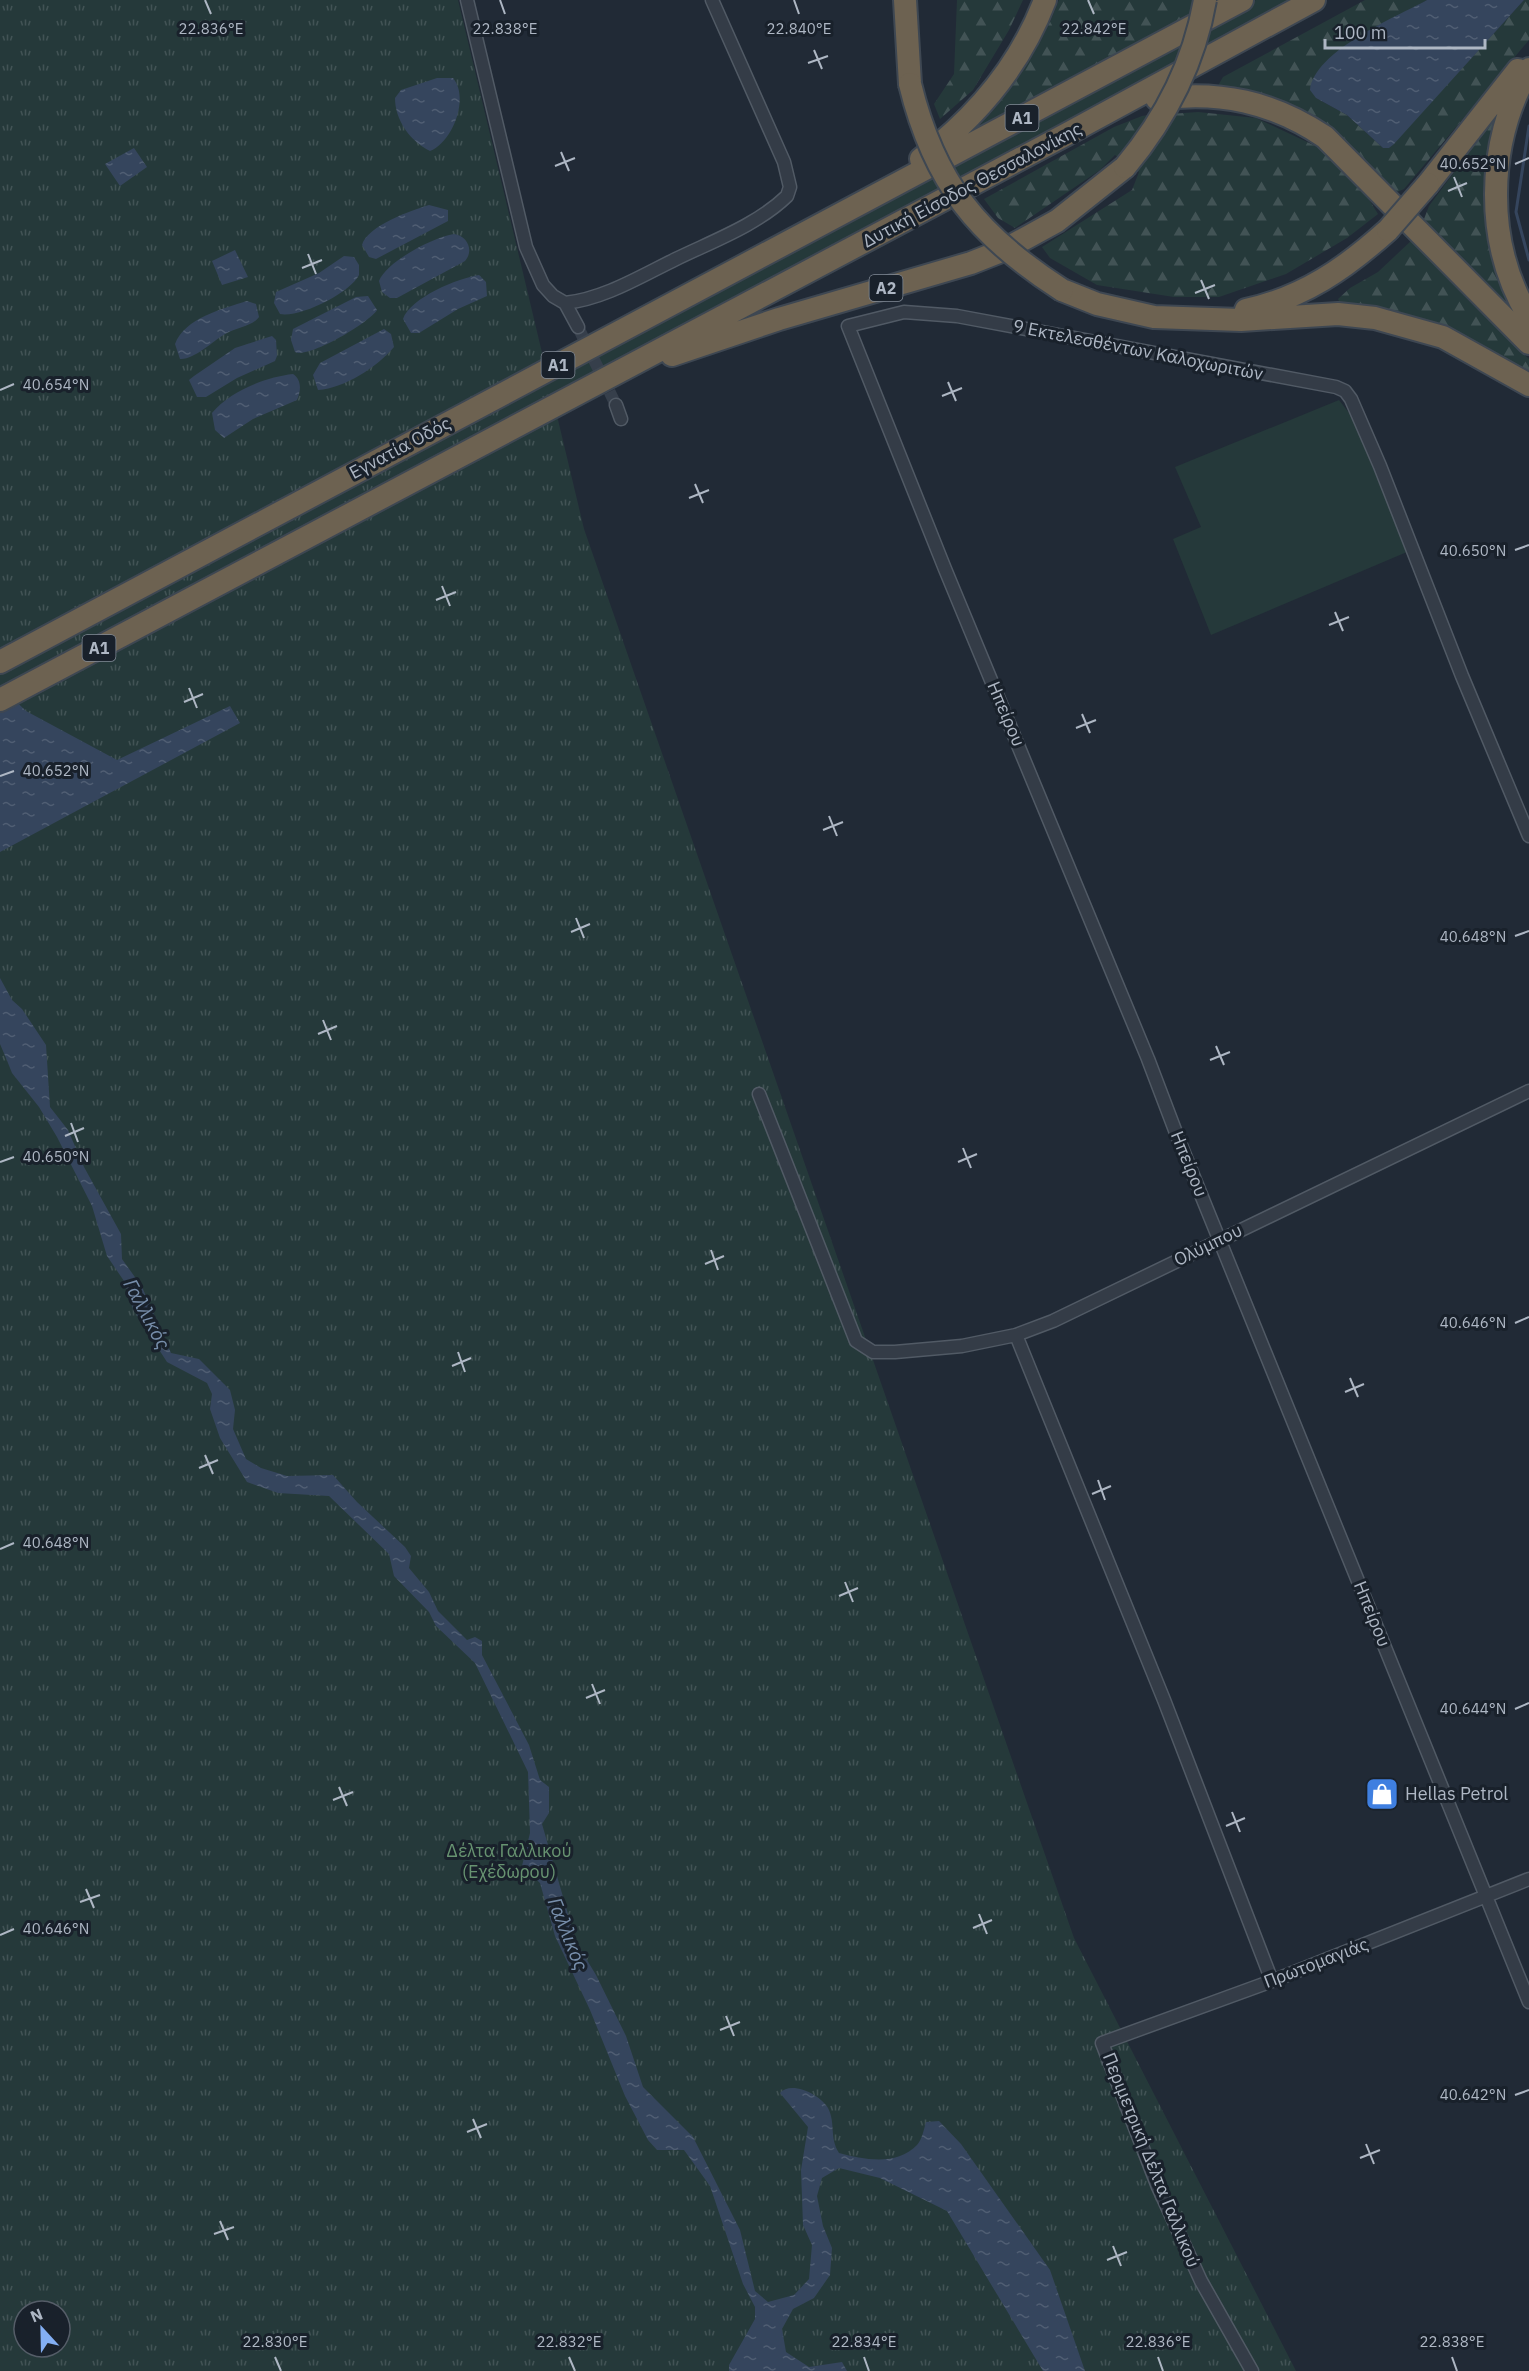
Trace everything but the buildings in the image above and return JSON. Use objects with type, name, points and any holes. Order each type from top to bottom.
[{"type":"highway","points":[[904,0],[910,84],[928,144],[957,197],[980,225],[1013,257],[1062,290],[1128,312],[1178,319],[1213,317],[1266,306],[1310,288],[1342,270],[1388,230],[1428,184],[1529,56]]},
{"type":"highway","points":[[801,235],[847,202],[921,159],[962,126],[994,91],[1011,68],[1029,37],[1045,0]]},
{"type":"highway","name":"Α2","points":[[627,368],[680,354],[779,319],[971,263],[1004,250],[1057,221],[1125,166],[1156,127],[1175,94],[1194,48],[1205,0]]},
{"type":"highway","name":"Δυτική Είσοδος Θεσσαλονίκης","points":[[801,235],[1242,0]]},
{"type":"highway","name":"Δυτική Είσοδος Θεσσαλονίκης","points":[[627,368],[1314,0]]},
{"type":"highway","points":[[1529,69],[1520,84],[1502,139],[1496,173],[1495,206],[1506,262],[1521,305],[1529,317]]},
{"type":"highway","points":[[1069,133],[1149,100],[1186,95],[1218,96],[1243,100],[1284,113],[1318,132],[1342,151],[1529,343]]},
{"type":"highway","name":"Εγνατία Οδός","points":[[0,662],[801,235]]},
{"type":"highway","points":[[1213,317],[1241,320],[1338,314],[1375,318],[1443,337],[1529,385]]},
{"type":"highway","name":"Εγνατία Οδός","points":[[0,700],[627,368]]},
{"type":"street","points":[[467,0],[526,248],[543,285],[553,296],[565,303],[578,327]]},
{"type":"street","points":[[565,303],[579,302],[610,291],[721,237],[778,204],[787,196],[790,187],[784,162],[712,0]]},
{"type":"street","name":"9 Εκτελεσθέντων Καλοχωριτών","points":[[848,326],[904,312],[957,316],[1336,387],[1345,391],[1351,399],[1380,466],[1462,676],[1529,836]]},
{"type":"street","name":"Ηπείρου","points":[[848,326],[945,569],[1148,1059],[1529,2002]]},
{"type":"street","points":[[616,405],[621,419]]},
{"type":"street","name":"Ολύμπου","points":[[759,1094],[856,1341],[873,1352],[962,1346],[1016,1335],[1053,1321],[1529,1091]]},
{"type":"street","points":[[1016,1335],[1160,1690],[1272,1981]]},
{"type":"street","name":"Πρωτομαγιάς","points":[[1102,2043],[1272,1981],[1529,1879]]},
{"type":"street","name":"Περιμετρική Δέλτα Γαλλικού","points":[[1102,2043],[1158,2187],[1186,2250],[1252,2371]]},
{"type":"green space","name":"Δέλτα Γαλλικού (Εχέδωρου)","points":[[0,0],[458,0],[584,529],[1074,1938],[1296,2371],[0,2371]]},
{"type":"green space","points":[[957,0],[1023,0],[1009,30],[973,90],[940,119],[934,104],[954,74]]},
{"type":"green space","points":[[1059,0],[1195,0],[1193,13],[959,146],[990,114],[1017,79],[1040,41]]},
{"type":"green space","points":[[1256,0],[1291,0],[508,419],[281,525]]},
{"type":"green space","points":[[1365,0],[1427,0],[1338,52],[1316,98],[1347,115],[1383,148],[1389,148],[1524,0],[1529,0],[1529,40],[1404,189],[1395,193],[1378,179],[1221,90],[1219,84],[1223,77]]},
{"type":"green space","points":[[1198,112],[1256,118],[1322,149],[1357,180],[1378,214],[1347,238],[1286,274],[1219,297],[1174,297],[1097,285],[1050,258],[1042,247],[1132,190],[1139,172],[1115,155],[1100,170],[1015,228],[998,218],[984,199],[1114,127],[1142,116]]},
{"type":"green space","points":[[1498,113],[1511,305],[1508,311],[1425,228],[1424,219],[1429,206]]},
{"type":"green space","points":[[1412,240],[1468,300],[1529,359],[1529,377],[1340,303],[1338,299],[1350,288],[1378,272]]},
{"type":"green space","points":[[1339,400],[1353,418],[1407,552],[1211,635],[1173,539],[1201,527],[1175,467]]},
{"type":"water","points":[[1427,0],[1524,0],[1394,144],[1389,148],[1383,148],[1347,115],[1316,98],[1310,90],[1315,76],[1341,49],[1377,26]]},
{"type":"water","points":[[437,78],[453,78],[460,97],[459,108],[445,139],[430,151],[416,142],[405,129],[398,114],[395,98],[401,90]]},
{"type":"water","points":[[134,148],[147,167],[120,186],[105,164]]},
{"type":"water","points":[[429,205],[448,210],[448,221],[376,259],[369,257],[362,245],[372,231],[391,220]]},
{"type":"water","points":[[454,234],[459,235],[468,244],[469,253],[465,261],[397,298],[390,298],[382,292],[379,281],[391,266],[412,251]]},
{"type":"water","points":[[235,250],[248,277],[222,285],[212,261]]},
{"type":"water","points":[[344,256],[354,257],[359,265],[359,275],[354,282],[324,303],[300,312],[280,314],[274,303],[276,292],[319,273]]},
{"type":"water","points":[[479,275],[486,282],[487,296],[458,309],[419,333],[411,333],[403,319],[407,311],[415,304],[436,290],[459,280]]},
{"type":"water","points":[[368,296],[377,310],[363,323],[325,345],[302,353],[295,352],[291,340],[293,329],[356,297]]},
{"type":"water","points":[[247,301],[256,304],[259,317],[256,320],[225,334],[191,356],[180,359],[175,344],[187,327],[205,316]]},
{"type":"water","points":[[384,329],[391,334],[394,347],[387,355],[370,369],[349,381],[318,390],[313,375],[320,363]]},
{"type":"water","points":[[272,336],[276,340],[275,361],[237,378],[206,397],[197,397],[189,380],[235,348]]},
{"type":"water","points":[[293,374],[300,386],[297,400],[253,419],[224,438],[215,430],[212,413],[228,398],[249,386],[271,378]]},
{"type":"water","points":[[0,686],[26,711],[117,760],[230,706],[240,723],[0,852]]},
{"type":"water","name":"Γαλλικός","points":[[0,978],[12,1000],[22,1009],[46,1045],[50,1107],[68,1130],[84,1167],[121,1234],[122,1259],[142,1287],[171,1353],[199,1359],[230,1390],[235,1410],[233,1429],[246,1459],[261,1468],[287,1476],[333,1475],[357,1502],[405,1547],[411,1556],[409,1568],[429,1592],[438,1611],[467,1640],[475,1637],[482,1641],[482,1655],[529,1745],[540,1780],[549,1787],[549,1813],[542,1824],[576,1942],[596,1975],[626,2036],[643,2087],[693,2137],[740,2230],[755,2291],[768,2302],[794,2295],[809,2279],[812,2245],[803,2225],[801,2170],[808,2127],[780,2093],[791,2088],[806,2091],[819,2098],[828,2108],[834,2141],[839,2153],[859,2158],[890,2159],[909,2152],[919,2143],[926,2122],[939,2121],[961,2144],[1050,2270],[1085,2371],[1043,2371],[947,2211],[880,2178],[839,2168],[822,2178],[817,2196],[823,2226],[832,2248],[830,2275],[814,2298],[793,2309],[782,2329],[786,2352],[809,2367],[842,2362],[847,2371],[729,2371],[729,2365],[755,2319],[755,2307],[743,2284],[710,2186],[684,2150],[657,2150],[648,2140],[625,2096],[590,2010],[555,1936],[540,1883],[522,1866],[530,1833],[528,1772],[475,1663],[436,1626],[429,1612],[394,1576],[389,1554],[329,1496],[278,1493],[247,1482],[220,1438],[210,1409],[212,1394],[207,1383],[167,1362],[133,1309],[124,1281],[107,1256],[92,1206],[57,1137],[39,1107],[12,1073],[0,1044]]},
{"type":"waterway","points":[[1529,126],[1516,212],[1529,260]]},
{"type":"tunnel","points":[[578,327],[616,405]]},
{"type":"place","name":"Hellas Petrol","points":[[1382,1794]]}]
